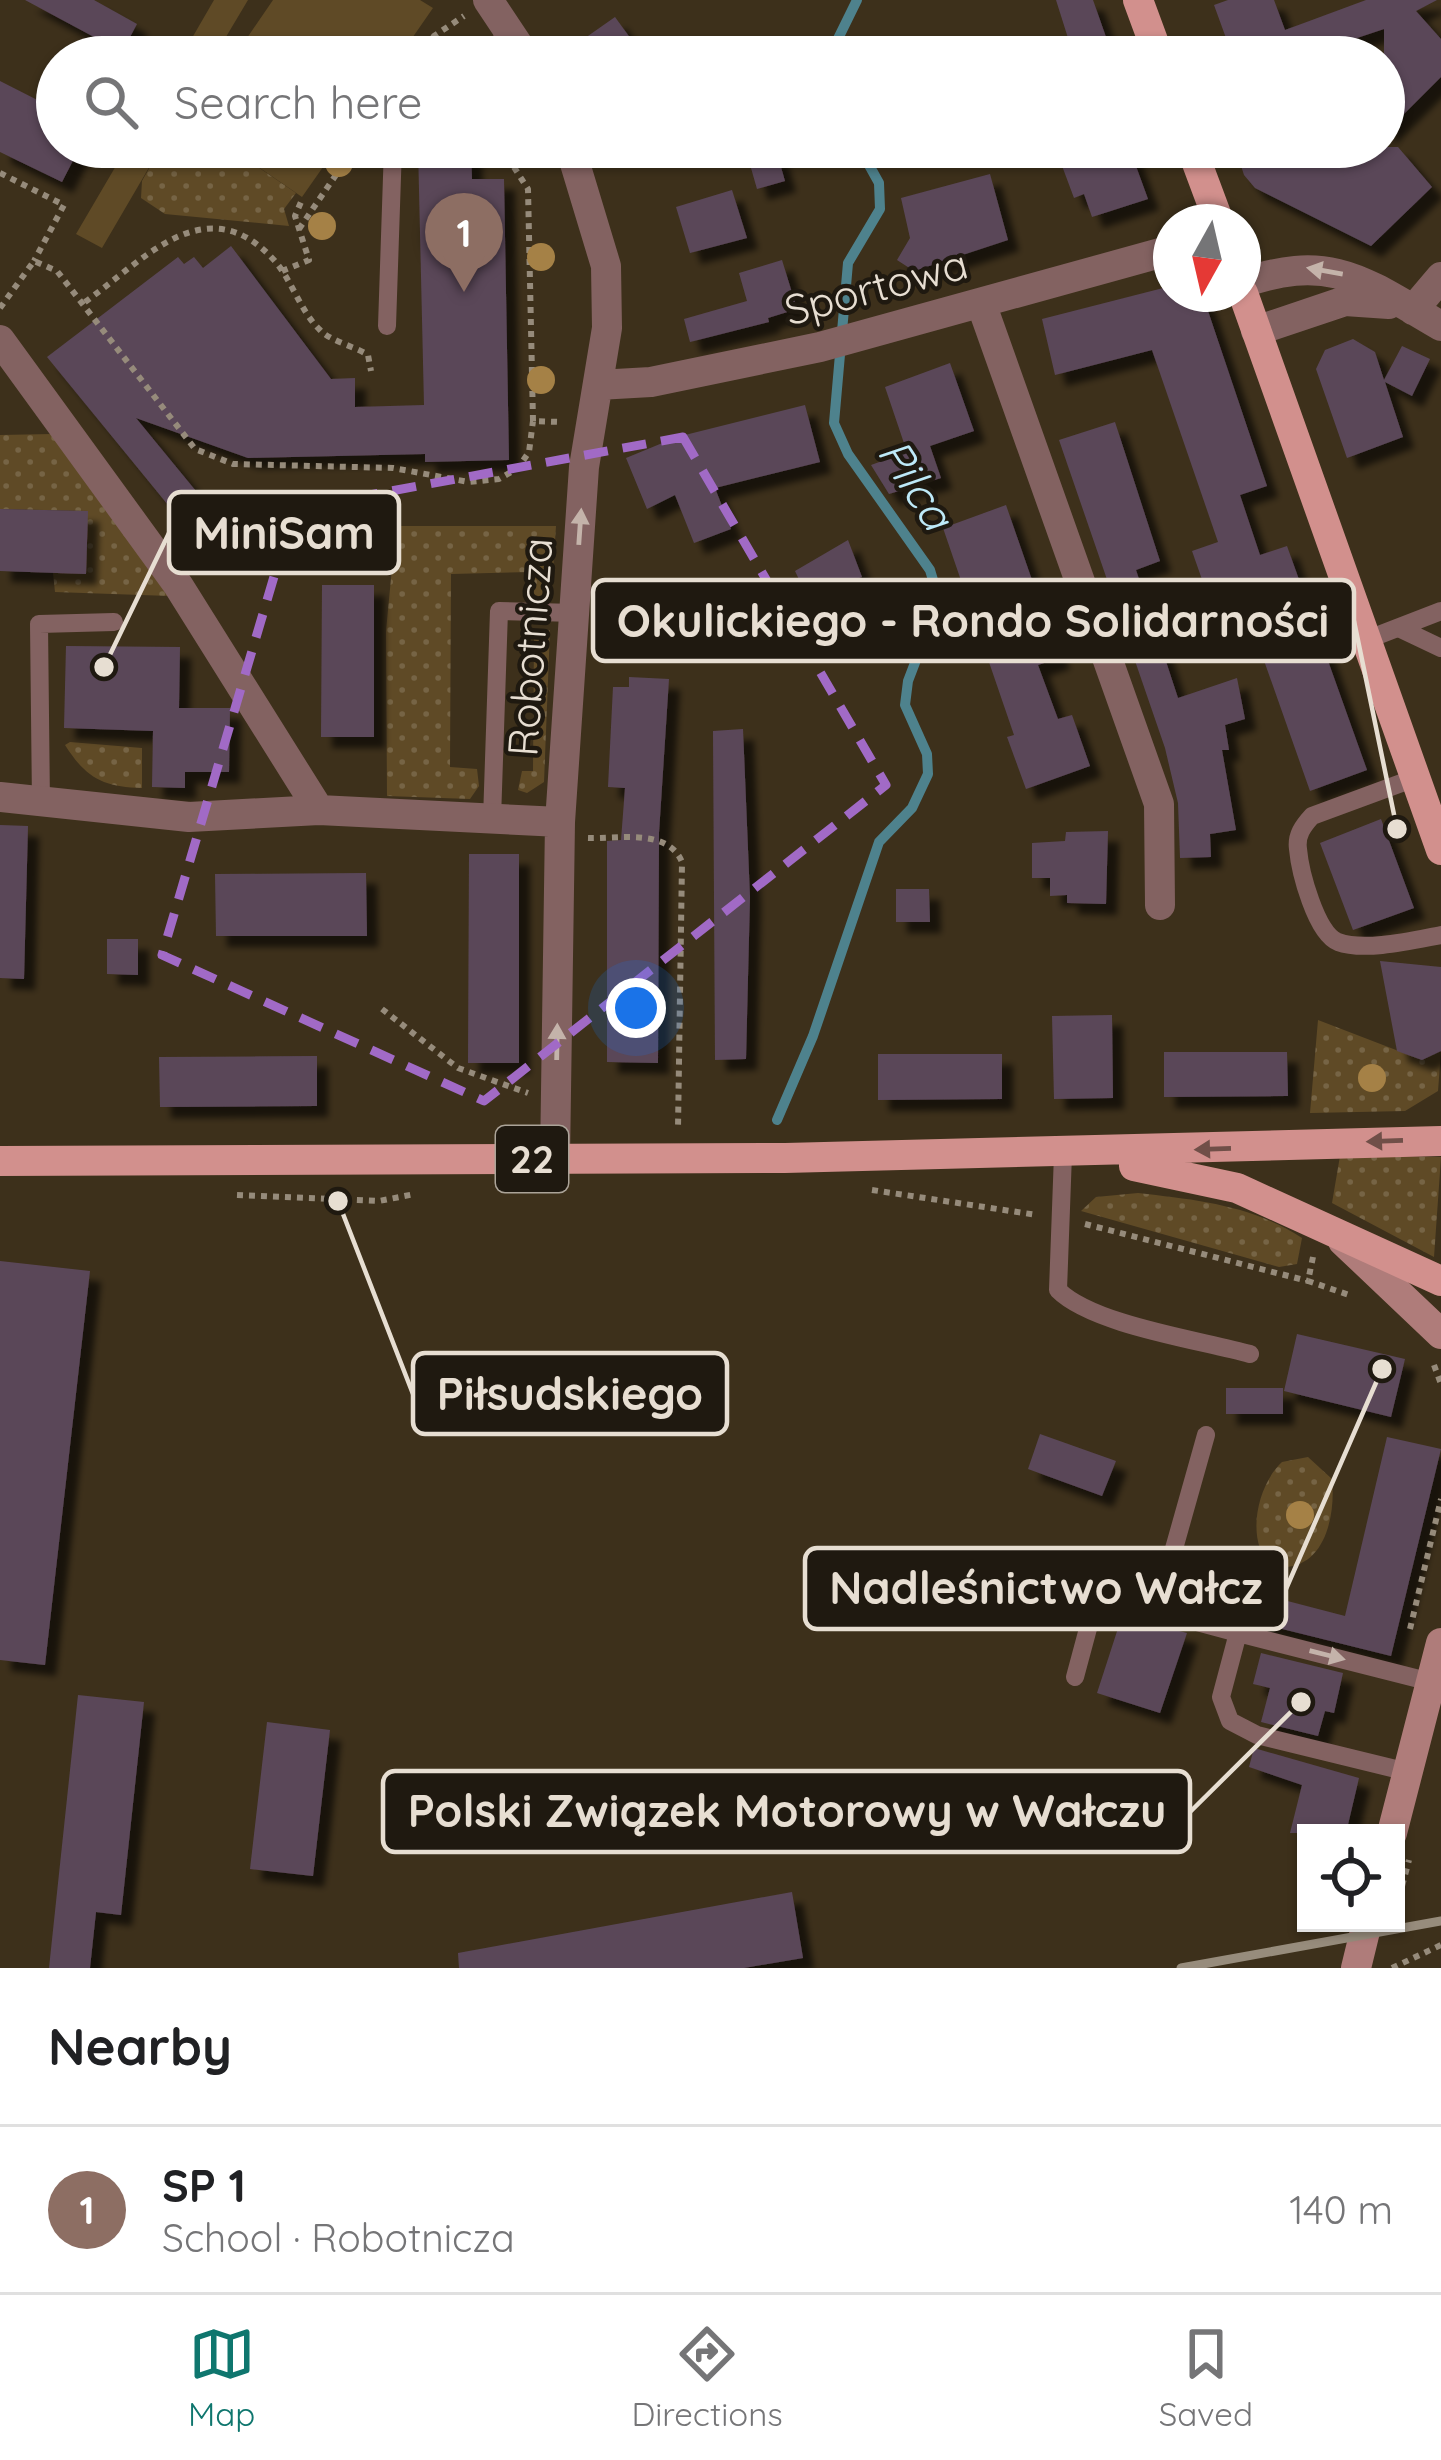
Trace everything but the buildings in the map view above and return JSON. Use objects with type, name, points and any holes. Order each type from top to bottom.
[{"type":"main road","points":[[1138,0],[1151,36]]},
{"type":"main road","points":[[1199,168],[1212,204]]},
{"type":"main road","points":[[1249,312],[1441,850]]},
{"type":"main road","points":[[1064,1154],[1441,1141]]},
{"type":"main road","name":"22","points":[[0,1161],[1064,1154],[1237,1188],[1441,1281]]},
{"type":"main road","points":[[1320,1222],[1408,1298],[1441,1334]]},
{"type":"main road","points":[[1394,1824],[1441,1643]]},
{"type":"main road","points":[[1356,1968],[1365,1932]]},
{"type":"street","points":[[482,4],[509,36]]},
{"type":"street","name":"Robotnicza","points":[[555,1159],[560,830],[584,467],[607,328],[606,266],[576,168]]},
{"type":"street","name":"Sportowa","points":[[598,385],[651,382],[820,347],[1153,255]]},
{"type":"street","points":[[1261,277],[1283,270],[1327,268],[1441,326]]},
{"type":"street","points":[[1256,332],[1345,301],[1407,307],[1441,277]]},
{"type":"street","points":[[981,303],[1159,804],[1160,905]]},
{"type":"street","points":[[0,340],[178,585],[319,810]]},
{"type":"street","points":[[0,797],[188,818],[319,810],[491,818],[560,830]]},
{"type":"lane","points":[[387,326],[392,168]]},
{"type":"lane","points":[[491,818],[499,610],[574,613]]},
{"type":"lane","points":[[1366,640],[1441,611]]},
{"type":"lane","points":[[41,804],[39,624],[115,622]]},
{"type":"lane","points":[[1401,629],[1441,648]]},
{"type":"lane","points":[[1415,778],[1312,816],[1300,828],[1298,848],[1324,931],[1337,941],[1356,945],[1441,935]]},
{"type":"lane","points":[[1064,1154],[1058,1290],[1071,1303],[1250,1354]]},
{"type":"lane","points":[[1156,1609],[1206,1435]]},
{"type":"lane","points":[[1075,1677],[1097,1595],[1431,1682]]},
{"type":"lane","points":[[1238,1633],[1221,1697],[1230,1721],[1257,1735],[1408,1772]]},
{"type":"path","points":[[434,36],[482,4]]},
{"type":"path","points":[[299,229],[341,168]]},
{"type":"path","points":[[34,261],[57,271],[85,302],[195,449],[233,464],[393,468],[470,482],[499,479],[518,468],[529,452],[533,421],[528,189],[514,168]]},
{"type":"path","points":[[0,173],[64,205],[34,261],[0,308]]},
{"type":"path","points":[[282,271],[309,260],[296,216],[301,202]]},
{"type":"path","points":[[85,302],[168,238],[206,226],[246,235],[282,271],[321,333],[368,355],[371,371]]},
{"type":"path","points":[[533,421],[571,423]]},
{"type":"path","points":[[560,830],[658,840],[677,851],[682,862],[678,1158]]},
{"type":"path","points":[[382,1009],[458,1068],[542,1099]]},
{"type":"path","points":[[860,1188],[1060,1218],[1308,1281]]},
{"type":"path","points":[[219,1192],[284,1201],[380,1201],[432,1190]]},
{"type":"path","points":[[1392,1968],[1441,1945]]},
{"type":"highlighted area","points":[[683,437],[886,785],[484,1101],[162,955],[294,509]]},
{"type":"shaded area","points":[[214,0],[248,0],[227,36],[193,36]]},
{"type":"shaded area","points":[[273,0],[420,0],[433,8],[414,36],[248,36]]},
{"type":"shaded area","points":[[115,168],[149,168],[102,248],[76,234]]},
{"type":"shaded area","points":[[149,168],[260,168],[296,193],[284,209],[289,226],[165,214],[141,198]]},
{"type":"shaded area","points":[[260,168],[322,168],[302,197]]},
{"type":"shaded area","points":[[53,434],[170,596],[55,592],[53,573],[88,511],[0,509],[0,435]]},
{"type":"shaded area","points":[[396,526],[556,526],[551,601],[533,594],[531,572],[451,574],[450,767],[477,769],[479,786],[470,799],[387,796],[386,631]]},
{"type":"shaded area","points":[[550,630],[544,782],[527,793],[518,790],[522,771],[533,771],[534,636]]},
{"type":"shaded area","points":[[65,745],[142,748],[142,788],[116,786],[88,773]]},
{"type":"shaded area","points":[[1318,1020],[1422,1060],[1441,1051],[1438,1091],[1405,1111],[1310,1113]]},
{"type":"shaded area","points":[[1340,1156],[1441,1157],[1434,1257],[1332,1203]]},
{"type":"shaded area","points":[[1138,1193],[1203,1202],[1263,1218],[1302,1238],[1297,1264],[1279,1267],[1081,1211],[1096,1197]]},
{"type":"shaded area","points":[[1308,1457],[1332,1479],[1328,1526],[1315,1553],[1303,1562],[1271,1566],[1258,1542],[1261,1498],[1282,1462]]},
{"type":"waterway","name":"Pilca","points":[[839,36],[857,0]]},
{"type":"waterway","name":"Pilca","points":[[777,1120],[813,1036],[879,842],[912,808],[928,774],[927,754],[905,705],[908,681],[939,600],[930,570],[848,454],[834,423],[848,263],[880,209],[879,183],[871,168]]},
{"type":"railway","points":[[1181,1968],[1441,1921]]},
{"type":"place","name":"SP 1","points":[[464,292]]},
{"type":"place","name":"MiniSam","points":[[104,667]]},
{"type":"place","name":"Okulickiego - Rondo Solidarności","points":[[1397,829]]},
{"type":"place","name":"Piłsudskiego","points":[[338,1201]]},
{"type":"place","name":"Nadleśnictwo Wałcz","points":[[1382,1369]]},
{"type":"place","name":"Polski Związek Motorowy w Wałczu","points":[[1301,1702]]}]
